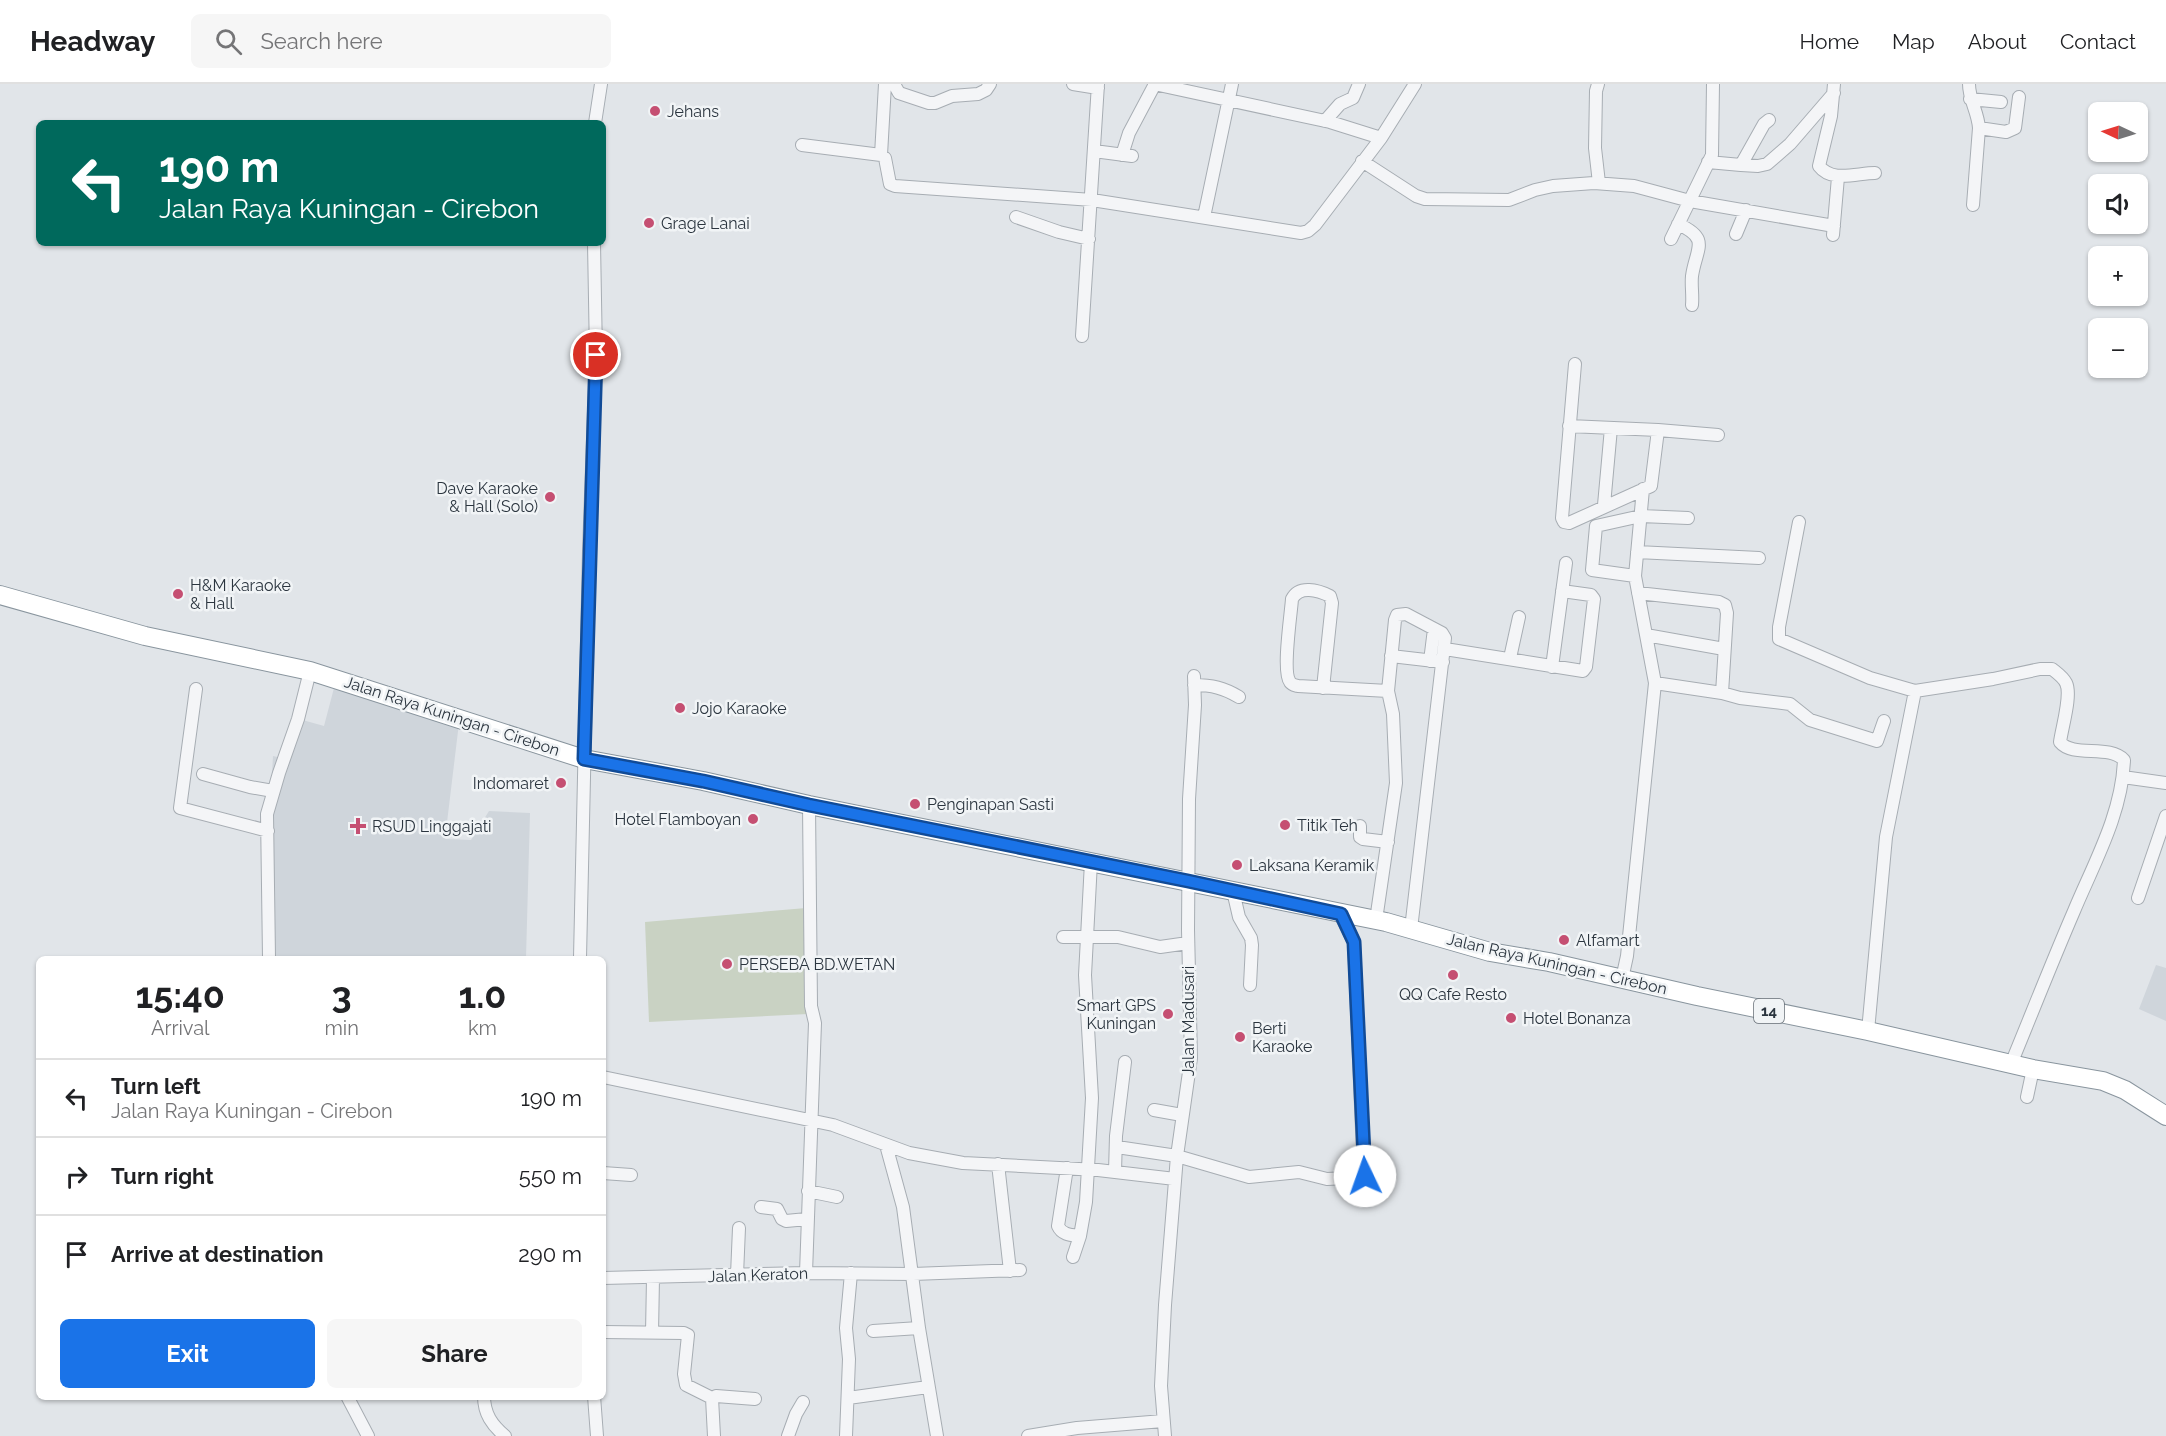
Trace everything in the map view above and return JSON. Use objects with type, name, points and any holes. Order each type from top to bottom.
[{"type":"highway","name":"Jalan Raya Kuningan - Cirebon","points":[[0,595],[145,636],[310,671],[584,759],[703,781],[809,805],[1359,917],[1411,929],[1490,952],[1550,962],[1791,1016],[1868,1030],[2033,1069],[2103,1081],[2125,1090],[2166,1116]]},
{"type":"street","points":[[595,120],[601,84]]},
{"type":"street","points":[[881,155],[885,84]]},
{"type":"street","points":[[894,84],[899,93],[929,103],[952,96],[978,94],[987,90],[990,84]]},
{"type":"street","points":[[1073,84],[1098,86],[1082,336]]},
{"type":"street","points":[[1094,151],[1127,155],[1129,134],[1154,84],[1195,88],[1229,99],[1325,121],[1381,138]]},
{"type":"street","points":[[1204,217],[1232,84]]},
{"type":"street","points":[[1325,121],[1340,104],[1353,98],[1359,84]]},
{"type":"street","points":[[802,145],[881,155],[885,158],[890,184],[895,186],[1092,200],[1300,233],[1308,231],[1315,225],[1381,138],[1415,84]]},
{"type":"street","points":[[1598,84],[1595,148],[1599,183]]},
{"type":"street","points":[[1671,238],[1712,155],[1713,84]]},
{"type":"street","points":[[1969,84],[1970,99],[1978,118],[1979,128],[1973,205]]},
{"type":"street","points":[[1708,162],[1758,166],[1767,164],[1790,144],[1834,89]]},
{"type":"street","points":[[1834,89],[1831,116],[1819,166],[1822,170],[1838,177],[1875,173]]},
{"type":"street","points":[[1979,128],[2011,131],[2015,128],[2019,97]]},
{"type":"street","points":[[1970,99],[2001,102]]},
{"type":"street","points":[[1741,165],[1764,124],[1769,120]]},
{"type":"street","points":[[1362,161],[1416,196],[1425,199],[1509,200],[1535,190],[1554,186],[1599,183],[1634,186],[1690,201],[1746,210],[1833,231],[1838,177]]},
{"type":"street","points":[[1736,234],[1746,210]]},
{"type":"street","points":[[1016,217],[1059,232],[1089,239]]},
{"type":"street","points":[[1678,224],[1696,234],[1699,241],[1691,287],[1692,305]]},
{"type":"street","points":[[580,956],[596,355],[594,246]]},
{"type":"street","points":[[1575,364],[1562,518],[1564,522],[1569,523],[1604,505],[1651,486],[1658,430]]},
{"type":"street","points":[[1569,426],[1718,435]]},
{"type":"street","points":[[1604,505],[1611,428]]},
{"type":"street","points":[[1622,979],[1627,956],[1655,683],[1635,576],[1643,489]]},
{"type":"street","points":[[1635,576],[1592,570],[1596,526],[1641,516],[1688,518]]},
{"type":"street","points":[[1799,522],[1778,638],[1870,678],[1915,691],[2040,669],[2052,669],[2064,679],[2068,686],[2060,742],[2063,746],[2116,754],[2124,760],[2123,777],[2104,846],[2073,912],[2011,1064]]},
{"type":"street","points":[[1637,552],[1759,558]]},
{"type":"street","points":[[1552,667],[1566,563]]},
{"type":"street","points":[[1323,688],[1332,603],[1330,596],[1324,593],[1302,590],[1296,592],[1292,599],[1286,670],[1292,685],[1323,688],[1388,691]]},
{"type":"street","points":[[1445,649],[1510,658],[1581,672],[1586,667],[1593,597],[1562,591]]},
{"type":"street","points":[[1638,592],[1719,602],[1725,605],[1727,613],[1722,693]]},
{"type":"street","points":[[1117,1147],[1177,1156],[1249,1177],[1299,1172],[1327,1179],[1364,1177],[1354,942],[1359,917],[1388,842],[1396,783],[1393,714],[1388,691],[1397,615],[1406,614],[1442,633],[1445,638],[1445,649],[1437,661]]},
{"type":"street","points":[[1510,658],[1519,617]]},
{"type":"street","points":[[1411,929],[1437,661],[1434,629]]},
{"type":"street","points":[[1646,635],[1724,649]]},
{"type":"street","points":[[1391,656],[1437,661]]},
{"type":"street","points":[[269,956],[267,814],[298,719],[310,671]]},
{"type":"street","name":"Jalan Madusari","points":[[1165,1436],[1161,1386],[1165,1305],[1177,1156],[1191,1058],[1188,881],[1194,681],[1225,689],[1239,697]]},
{"type":"street","points":[[1655,683],[1790,705],[1810,720],[1877,741],[1884,722]]},
{"type":"street","points":[[196,689],[180,808],[268,831]]},
{"type":"street","points":[[1868,1030],[1886,837],[1915,691]]},
{"type":"street","points":[[203,774],[273,791]]},
{"type":"street","points":[[2123,777],[2166,783]]},
{"type":"street","points":[[806,1273],[814,1023],[811,1006],[809,805]]},
{"type":"street","points":[[2138,898],[2166,816]]},
{"type":"street","points":[[1359,826],[1360,837],[1363,839],[1388,842]]},
{"type":"street","points":[[1073,1257],[1080,1236],[1088,1169],[1092,1098],[1085,975],[1091,862]]},
{"type":"street","points":[[1233,891],[1239,917],[1251,938],[1250,986]]},
{"type":"street","points":[[1063,937],[1118,937],[1160,946],[1188,943]]},
{"type":"street","points":[[1115,1172],[1125,1062]]},
{"type":"street","points":[[2027,1097],[2033,1069]]},
{"type":"street","points":[[606,1078],[833,1125],[909,1154],[952,1161],[1088,1169],[1175,1179]]},
{"type":"street","points":[[1154,1110],[1182,1115]]},
{"type":"street","points":[[886,1145],[903,1207],[919,1328],[937,1436]]},
{"type":"street","name":"Jalan Keraton","points":[[606,1278],[1015,1271],[998,1164]]},
{"type":"street","points":[[1067,1168],[1058,1226],[1060,1230],[1070,1235],[1080,1236]]},
{"type":"street","points":[[606,1173],[630,1175]]},
{"type":"street","points":[[807,1191],[837,1197]]},
{"type":"street","points":[[761,1207],[777,1209],[782,1219],[786,1221],[807,1219]]},
{"type":"street","points":[[737,1275],[739,1228]]},
{"type":"street","points":[[846,1436],[849,1359],[846,1328],[851,1273]]},
{"type":"street","points":[[652,1333],[653,1278]]},
{"type":"street","points":[[873,1331],[919,1328]]},
{"type":"street","points":[[606,1332],[684,1332],[688,1335],[684,1374],[686,1384],[712,1398],[716,1396],[755,1400]]},
{"type":"street","points":[[848,1398],[928,1387]]},
{"type":"street","points":[[712,1398],[714,1436]]},
{"type":"street","points":[[348,1400],[368,1436]]},
{"type":"street","points":[[484,1400],[484,1408],[495,1427],[505,1436]]},
{"type":"street","points":[[594,1400],[597,1436]]},
{"type":"street","points":[[788,1436],[803,1402]]},
{"type":"street","points":[[1028,1436],[1077,1428],[1163,1421]]},
{"type":"shaded area","name":"RSUD Linggajati","points":[[334,688],[459,723],[445,839],[471,840],[489,811],[530,813],[526,956],[271,956],[270,812],[273,756],[286,759],[299,719],[324,726]]},
{"type":"shaded area","points":[[2156,965],[2166,968],[2166,1021],[2139,1009]]},
{"type":"green space","name":"PERSEBA BD.WETAN","points":[[806,908],[808,1014],[649,1022],[645,922]]},
{"type":"place","name":"Jehans","points":[[655,111]]},
{"type":"place","name":"Grage Lanai","points":[[649,223]]},
{"type":"place","name":"Dave Karaoke & Hall (Solo)","points":[[550,497]]},
{"type":"place","name":"H&M Karaoke & Hall","points":[[178,594]]},
{"type":"place","name":"Jojo Karaoke","points":[[680,708]]},
{"type":"place","name":"Indomaret","points":[[561,783]]},
{"type":"place","name":"Penginapan Sasti","points":[[915,804]]},
{"type":"place","name":"Hotel Flamboyan","points":[[753,819]]},
{"type":"place","name":"Titik Teh","points":[[1285,825]]},
{"type":"place","name":"RSUD Linggajati","points":[[358,826]]},
{"type":"place","name":"Laksana Keramik","points":[[1237,865]]},
{"type":"place","name":"Alfamart","points":[[1564,940]]},
{"type":"place","name":"PERSEBA BD.WETAN","points":[[727,964]]},
{"type":"place","name":"QQ Cafe Resto","points":[[1453,975]]},
{"type":"place","name":"Smart GPS Kuningan","points":[[1168,1014]]},
{"type":"place","name":"Hotel Bonanza","points":[[1511,1018]]},
{"type":"place","name":"Berti Karaoke","points":[[1240,1037]]},
{"type":"route","points":[[596,355],[584,759],[703,781],[809,805],[1341,914],[1354,942],[1365,1176]]}]
